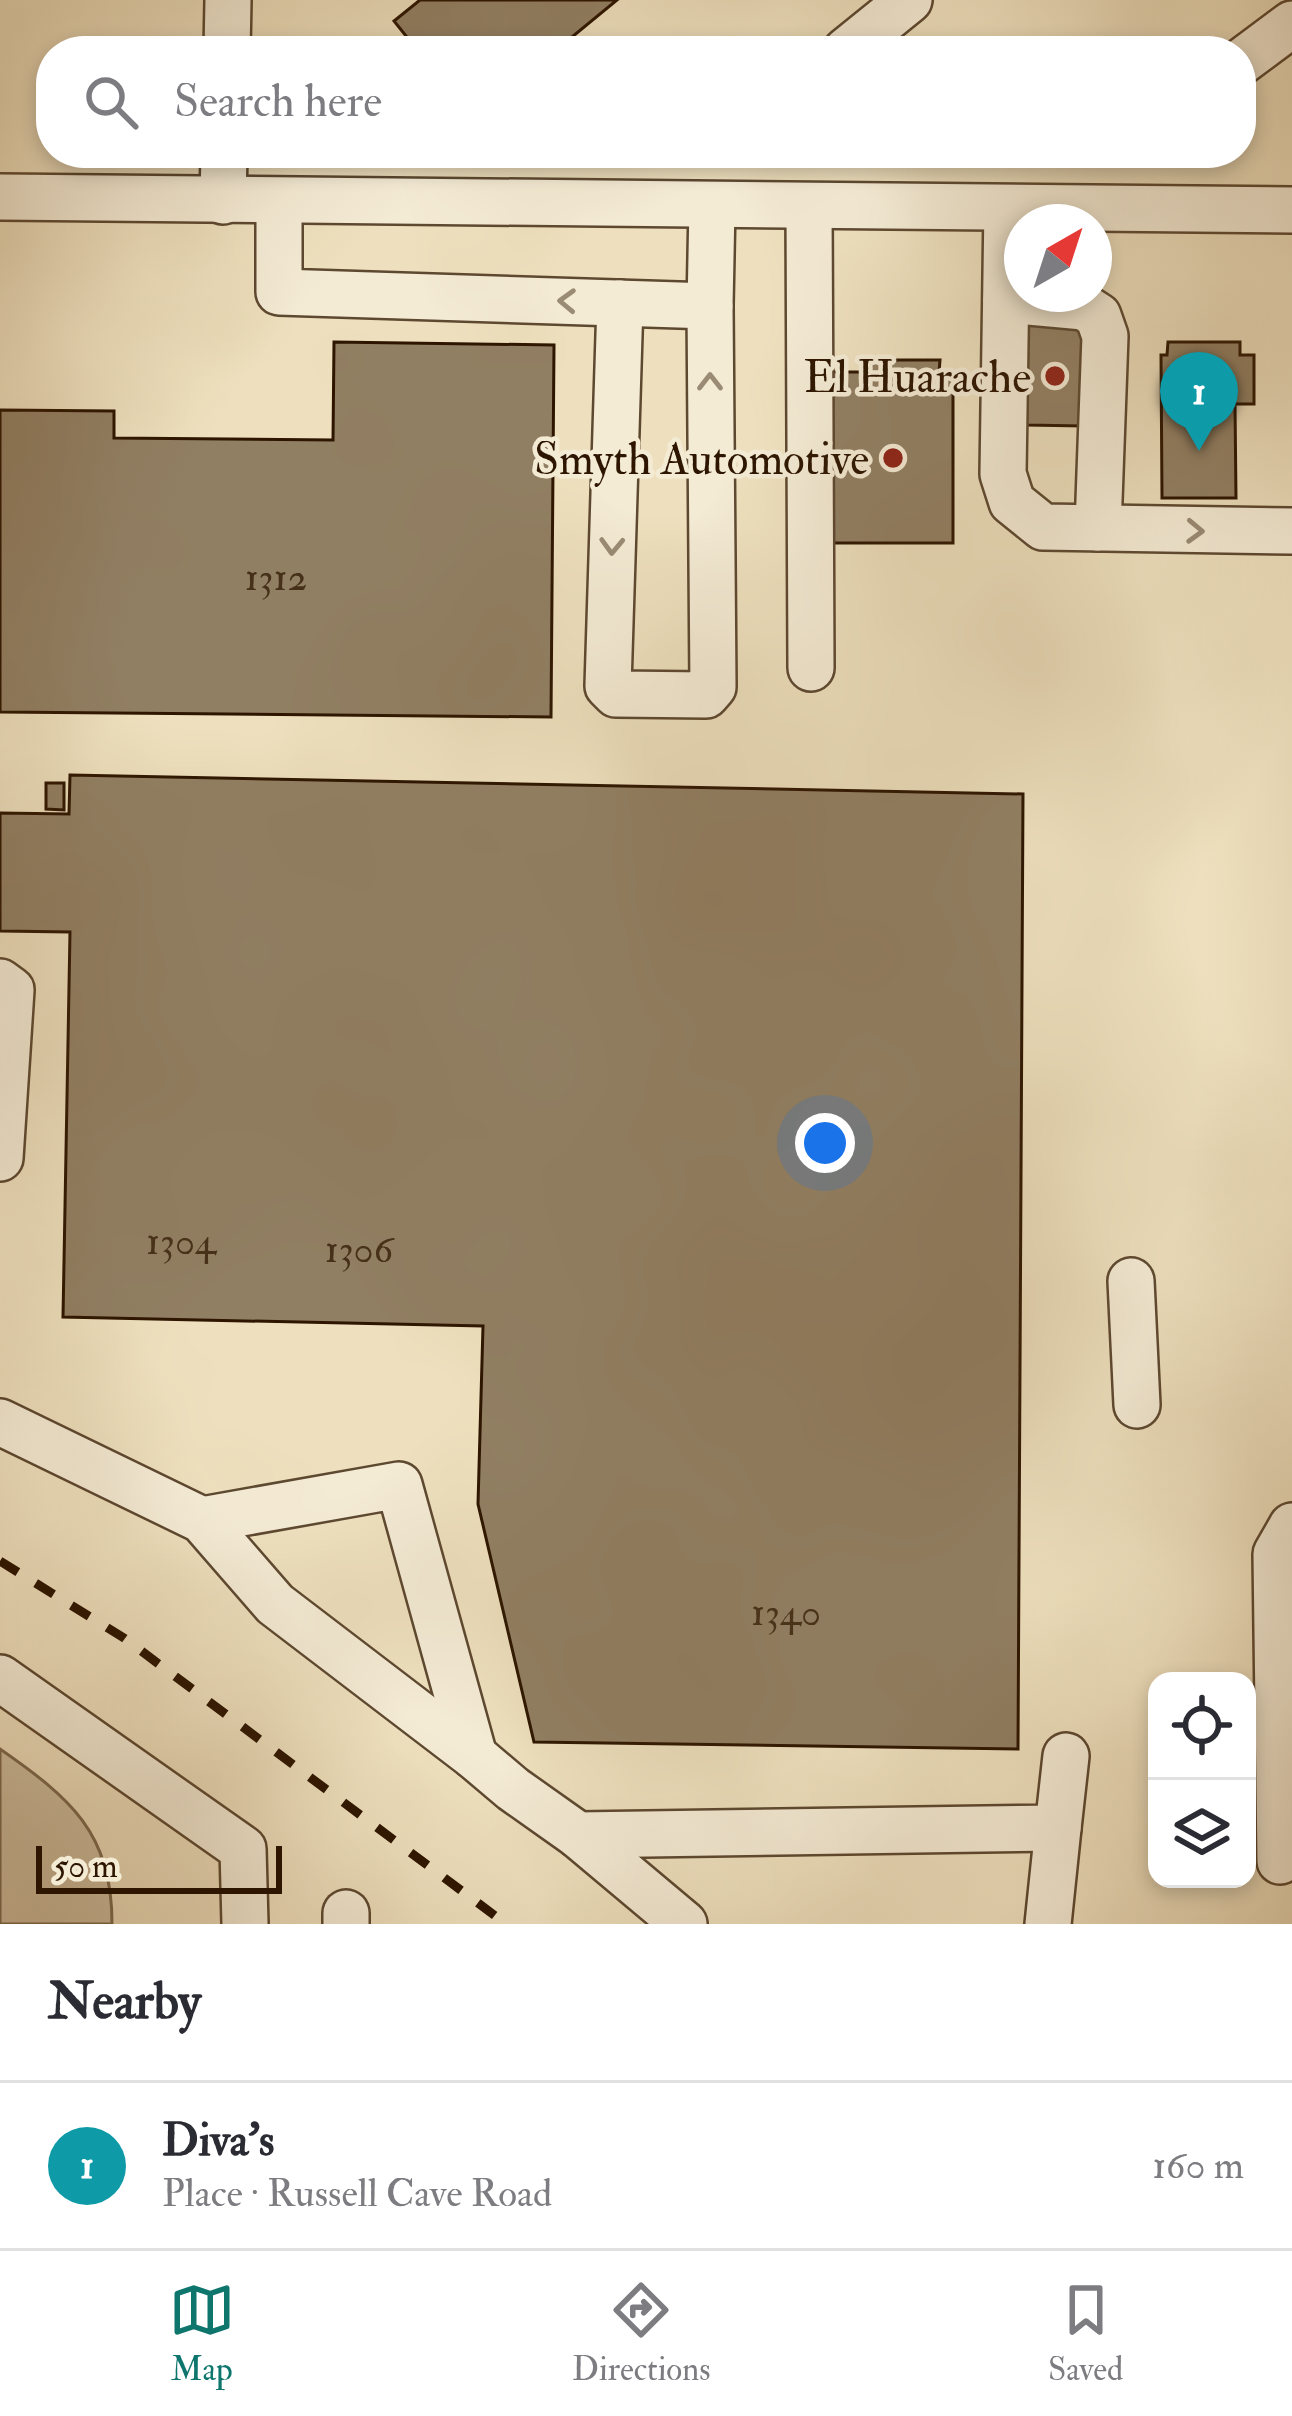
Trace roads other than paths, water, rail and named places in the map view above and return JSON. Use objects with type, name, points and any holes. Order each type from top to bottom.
[{"type":"street","points":[[227,36],[228,0]]},
{"type":"street","points":[[865,36],[909,0]]},
{"type":"street","points":[[1256,50],[1292,20],[1277,0]]},
{"type":"street","points":[[223,201],[224,168]]},
{"type":"street","points":[[0,197],[1004,208]]},
{"type":"street","points":[[279,202],[279,292],[710,306]]},
{"type":"street","points":[[620,303],[608,686],[616,694],[706,695],[713,687],[712,206]]},
{"type":"street","points":[[808,206],[811,668]]},
{"type":"street","points":[[1112,209],[1292,210]]},
{"type":"street","points":[[1006,312],[1003,474],[1012,502],[1043,526],[1292,532]]},
{"type":"street","points":[[1092,312],[1105,336],[1098,528]]},
{"type":"street","points":[[0,982],[11,990],[0,1158]]},
{"type":"street","points":[[1131,1281],[1137,1405]]},
{"type":"street","points":[[0,1422],[202,1520],[274,1604],[512,1790],[578,1835],[684,1924]]},
{"type":"street","points":[[202,1520],[399,1485],[474,1756]]},
{"type":"street","points":[[1280,1861],[1276,1553],[1292,1526]]},
{"type":"street","points":[[0,1678],[243,1849],[245,1924]]},
{"type":"street","points":[[1048,1924],[1066,1756]]},
{"type":"street","points":[[578,1835],[1058,1828]]},
{"type":"railway","points":[[0,1561],[124,1638],[506,1924]]},
{"type":"place","name":"El Huarache","points":[[1055,376]]},
{"type":"place","name":"Diva's","points":[[1199,451]]},
{"type":"place","name":"Smyth Automotive","points":[[893,458]]}]
